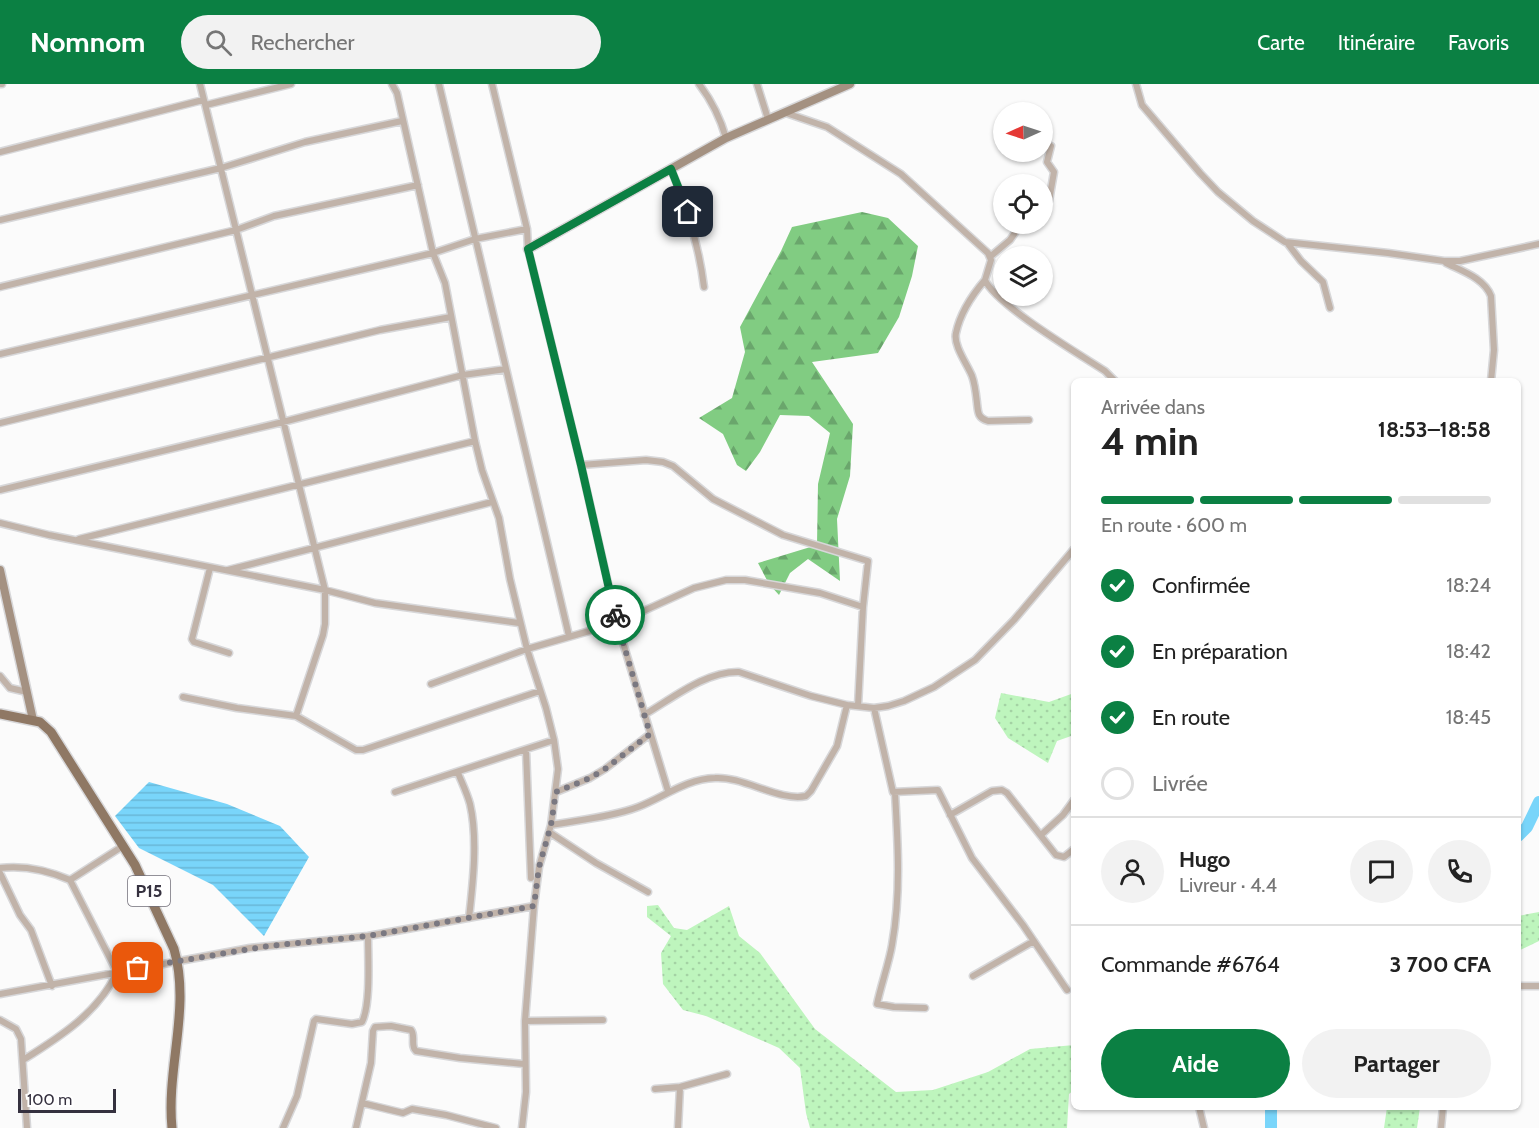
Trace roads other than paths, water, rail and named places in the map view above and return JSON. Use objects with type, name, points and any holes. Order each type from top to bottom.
[{"type":"main road","name":"P15","points":[[0,714],[33,720],[44,724],[51,732],[147,887],[174,948],[178,961],[180,998],[172,1128]]},
{"type":"street","points":[[200,84],[297,485],[325,590],[323,635],[296,716]]},
{"type":"street","points":[[0,152],[205,102],[291,84]]},
{"type":"street","points":[[392,84],[397,93],[433,253],[445,283],[475,441],[492,502],[499,518],[519,623],[554,740],[558,769],[550,829],[539,867],[534,906],[525,1021],[526,1092],[522,1128]]},
{"type":"street","points":[[439,84],[569,636]]},
{"type":"street","points":[[492,84],[527,229],[528,249],[617,623],[668,791]]},
{"type":"street","points":[[699,84],[714,105],[726,138]]},
{"type":"street","points":[[758,84],[768,119]]},
{"type":"street","points":[[528,249],[726,138],[786,113],[830,88],[850,84]]},
{"type":"street","points":[[1136,84],[1142,105],[1200,173],[1218,192],[1253,221],[1288,244],[1301,261],[1323,282],[1330,308]]},
{"type":"street","points":[[786,113],[827,126],[901,174],[991,256]]},
{"type":"street","points":[[0,220],[221,168],[305,142],[402,121]]},
{"type":"street","points":[[1047,162],[1054,172],[1053,178]]},
{"type":"street","points":[[671,169],[688,212],[704,287]]},
{"type":"street","points":[[0,286],[236,230],[274,216],[418,185]]},
{"type":"street","points":[[0,354],[433,253],[475,239],[527,229]]},
{"type":"street","points":[[1014,234],[991,256],[985,280],[967,307],[955,334],[957,344],[973,378],[978,414],[982,419],[988,421],[1029,420]]},
{"type":"street","points":[[1288,244],[1388,253],[1444,261],[1472,259],[1539,244]]},
{"type":"street","points":[[1444,261],[1488,288],[1491,296],[1494,350],[1491,378]]},
{"type":"street","points":[[985,280],[994,293],[1014,309],[1112,378]]},
{"type":"street","points":[[0,423],[380,330],[451,317]]},
{"type":"street","points":[[0,490],[283,422],[463,375],[506,369]]},
{"type":"street","points":[[76,539],[475,441]]},
{"type":"street","points":[[581,465],[646,460],[663,462],[673,466],[713,499],[783,535],[865,559],[868,564],[863,607],[858,706]]},
{"type":"street","points":[[224,571],[492,502]]},
{"type":"street","points":[[0,523],[325,590],[375,603],[519,623]]},
{"type":"street","points":[[644,715],[711,676],[730,672],[740,672],[811,696],[847,705],[874,708],[904,701],[934,687],[975,660],[1014,620],[1071,553]]},
{"type":"street","points":[[210,568],[192,639],[194,642],[229,653]]},
{"type":"street","points":[[0,570],[33,720]]},
{"type":"street","points":[[431,684],[527,649],[617,623],[694,588],[726,580],[745,580],[820,593],[863,607]]},
{"type":"street","points":[[0,676],[10,688],[27,692]]},
{"type":"street","points":[[183,697],[237,708],[296,716],[356,750],[363,750],[540,691]]},
{"type":"street","points":[[550,829],[636,808],[668,791],[716,777],[788,795],[806,796],[837,746],[847,705]]},
{"type":"street","points":[[874,708],[890,788],[895,793],[898,866],[897,911],[892,949],[877,1004],[925,1008]]},
{"type":"street","points":[[556,792],[605,769],[650,734]]},
{"type":"street","points":[[395,792],[554,740]]},
{"type":"street","points":[[526,750],[531,878]]},
{"type":"street","points":[[458,772],[467,794],[472,816],[472,888],[469,918]]},
{"type":"street","points":[[895,793],[938,790],[981,870],[1068,990]]},
{"type":"street","points":[[950,815],[992,792],[1002,790],[1007,793],[1056,855],[1064,857],[1071,851]]},
{"type":"street","points":[[1041,835],[1063,815],[1071,804]]},
{"type":"street","points":[[550,829],[596,863],[648,892]]},
{"type":"street","points":[[70,880],[123,846]]},
{"type":"street","points":[[0,868],[24,866],[70,880],[117,972]]},
{"type":"street","points":[[0,873],[20,915],[31,930],[52,986]]},
{"type":"street","points":[[0,994],[268,946],[368,936],[534,906]]},
{"type":"street","points":[[283,1128],[297,1096],[314,1021],[316,1019],[352,1024],[362,1022],[364,1019],[367,1001],[368,936]]},
{"type":"street","points":[[973,976],[1034,941]]},
{"type":"street","points":[[23,1060],[83,1018],[109,990],[117,972]]},
{"type":"street","points":[[1521,986],[1539,986]]},
{"type":"street","points":[[0,1020],[18,1031],[23,1060],[27,1128]]},
{"type":"street","points":[[525,1021],[603,1020]]},
{"type":"street","points":[[356,1128],[371,1063],[373,1029],[377,1026],[411,1030],[414,1035],[413,1047],[416,1051],[524,1064]]},
{"type":"street","points":[[655,1089],[680,1087],[727,1074]]},
{"type":"street","points":[[678,1128],[680,1087]]},
{"type":"street","points":[[362,1102],[403,1113],[412,1109],[446,1115],[496,1128]]},
{"type":"street","points":[[1200,1110],[1204,1128]]},
{"type":"street","points":[[1441,1128],[1443,1110]]},
{"type":"water","points":[[149,782],[227,804],[280,826],[309,857],[264,936],[213,885],[139,848],[115,816]]},
{"type":"waterway","points":[[1521,833],[1527,827],[1539,802]]},
{"type":"waterway","points":[[1271,1110],[1271,1128]]}]
